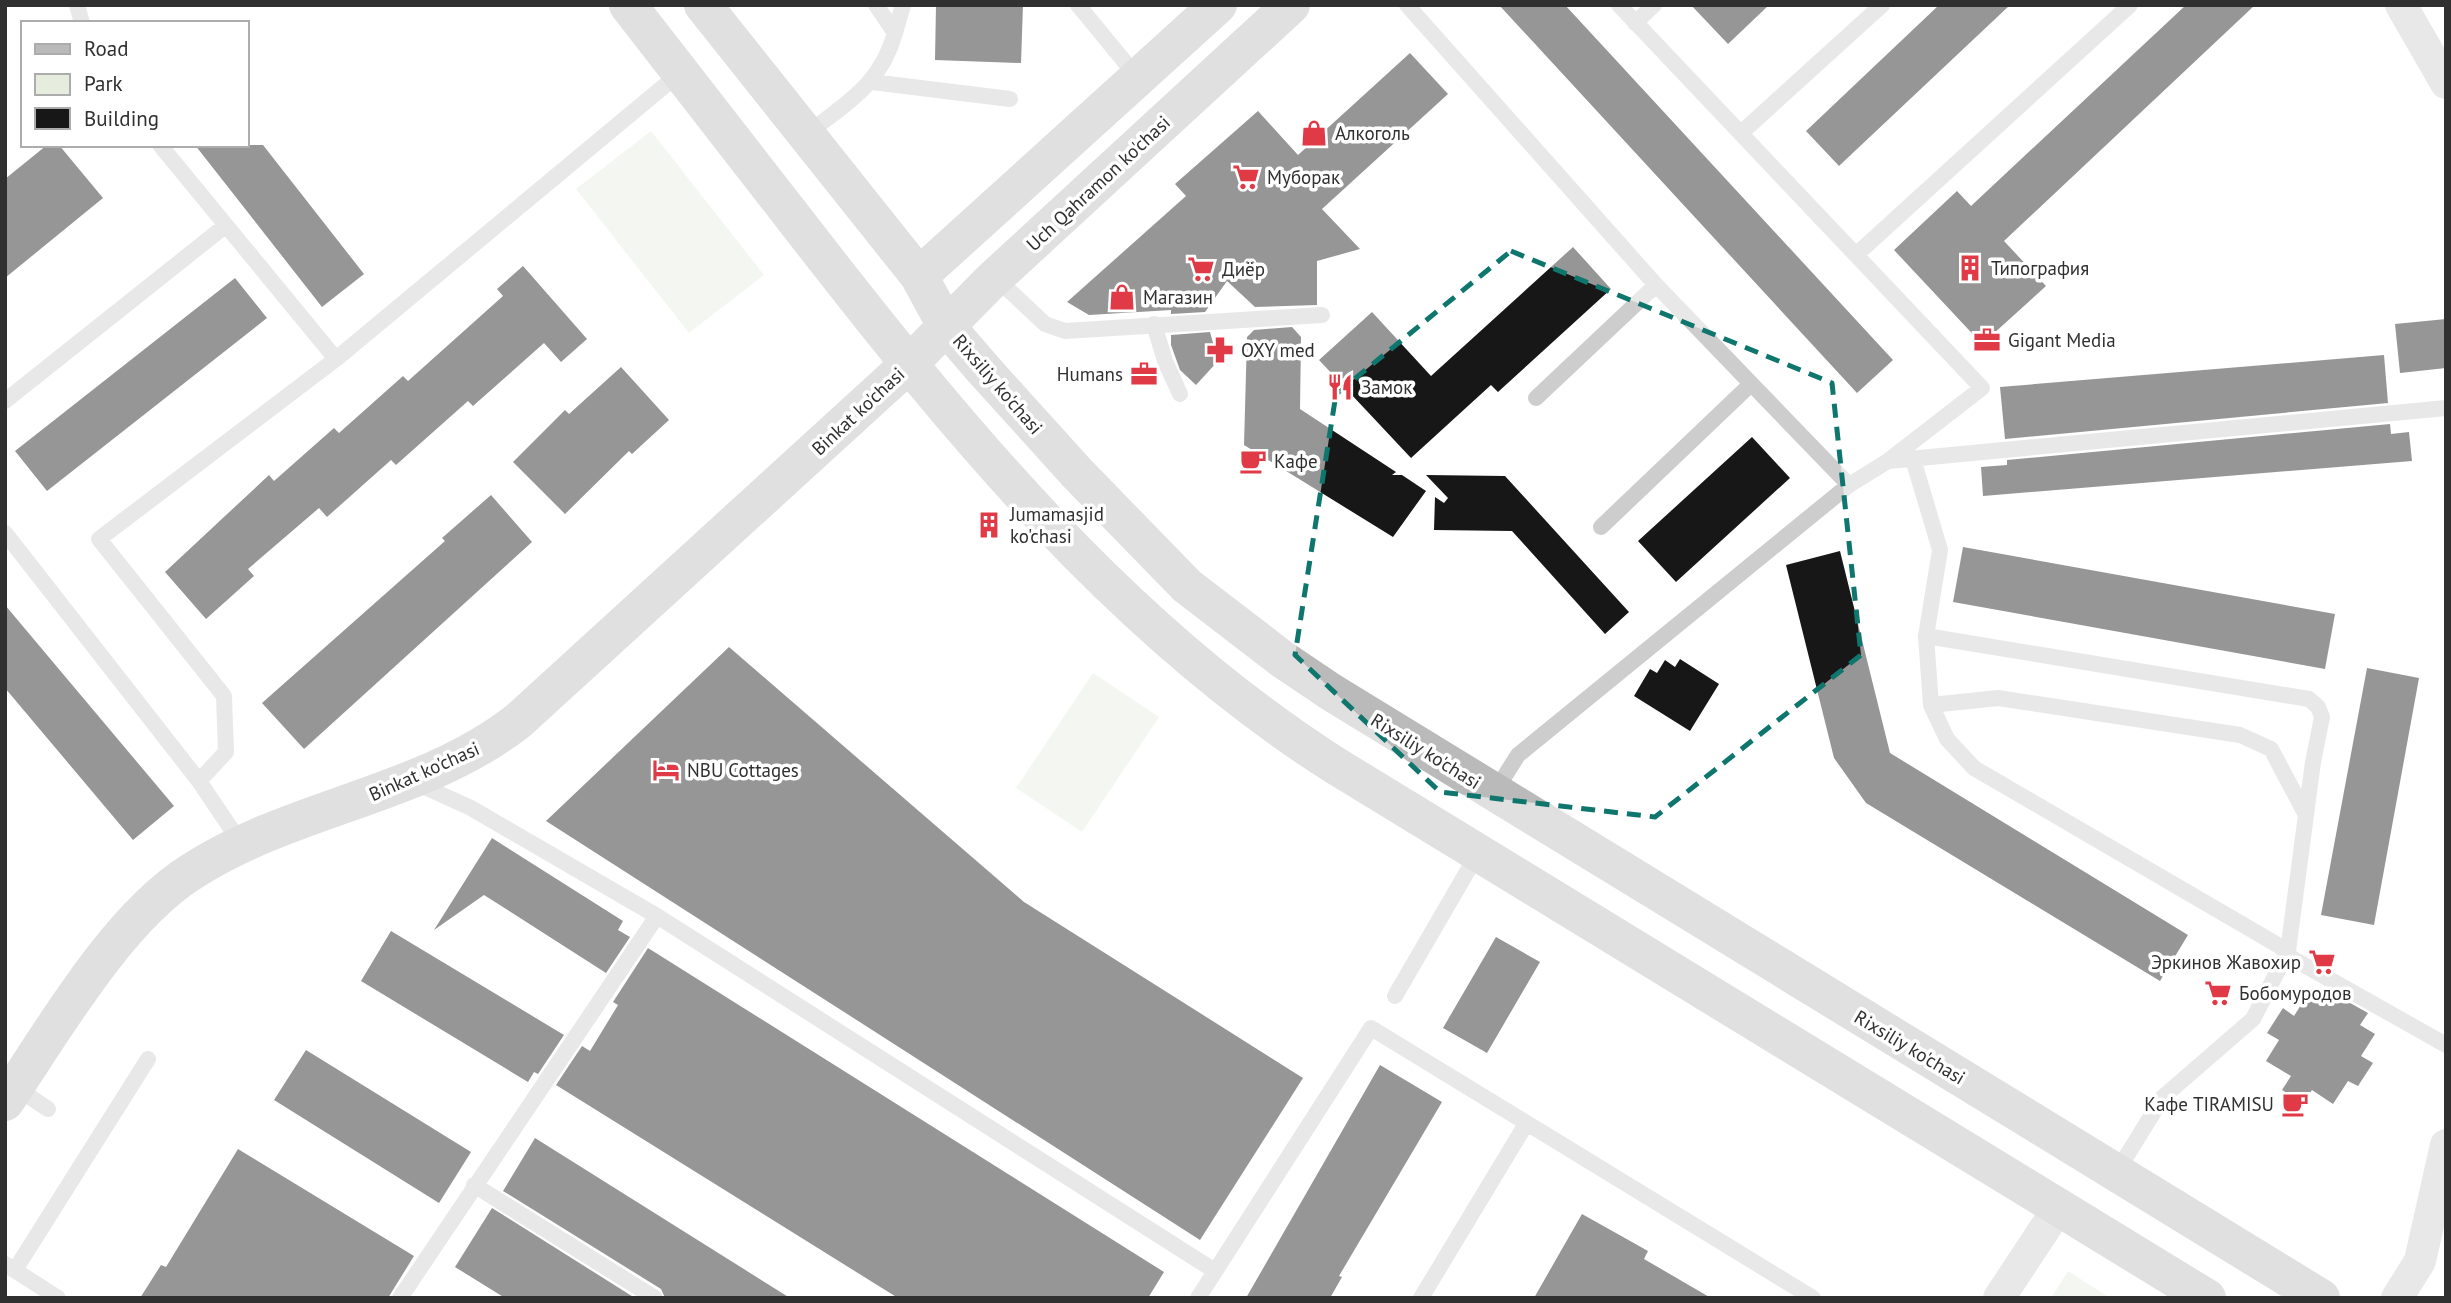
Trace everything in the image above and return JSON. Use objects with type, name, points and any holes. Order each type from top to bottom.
[{"type":"main road","name":"Rixsiliy ko'chasi","points":[[703,5],[919,276],[946,326],[1077,473],[1187,586],[1282,659],[1367,715],[2321,1298]]},
{"type":"main road","points":[[909,365],[919,276],[1218,5]]},
{"type":"main road","name":"Uch Qahramon ko'chasi","points":[[909,365],[995,277],[1292,5]]},
{"type":"main road","points":[[637,6],[680,73],[909,365],[1023,496],[1117,592],[1205,672],[1291,737],[1336,766],[2207,1298]]},
{"type":"main road","name":"Binkat ko'chasi","points":[[10,1095],[81,991],[144,911],[188,873],[242,845],[411,780],[467,755],[518,721],[909,365]]},
{"type":"main road","points":[[1336,766],[1328,746],[1334,726],[1348,715],[1367,715]]},
{"type":"street","points":[[2401,5],[2446,83]]},
{"type":"street","points":[[2397,1298],[2420,1261],[2446,1145]]},
{"type":"street","points":[[1999,1298],[2059,1207]]},
{"type":"lane","points":[[876,5],[895,33]]},
{"type":"lane","points":[[806,135],[872,82],[889,53],[903,5]]},
{"type":"lane","points":[[1078,5],[1138,78]]},
{"type":"lane","points":[[1407,5],[1656,285],[1849,485]]},
{"type":"lane","points":[[1494,793],[1518,755],[1849,485],[1888,461],[1982,388],[1619,5]]},
{"type":"lane","points":[[1635,23],[1654,5]]},
{"type":"lane","points":[[1741,133],[1882,5]]},
{"type":"lane","points":[[1857,254],[2130,5]]},
{"type":"lane","points":[[199,780],[226,752],[224,696],[99,539],[335,359],[680,73]]},
{"type":"lane","points":[[872,82],[1010,99]]},
{"type":"lane","points":[[162,147],[335,359]]},
{"type":"lane","points":[[5,401],[225,226]]},
{"type":"lane","points":[[995,277],[1045,324],[1065,331],[1322,315]]},
{"type":"lane","points":[[1536,398],[1656,285]]},
{"type":"lane","points":[[1154,324],[1165,361],[1180,394]]},
{"type":"lane","points":[[1601,527],[1751,384]]},
{"type":"lane","points":[[1888,461],[2446,408]]},
{"type":"lane","points":[[1913,459],[1940,550],[1926,636],[1931,705],[1947,739],[1974,768],[2288,951],[2290,957],[2446,1045]]},
{"type":"lane","points":[[5,533],[199,780],[242,845]]},
{"type":"lane","points":[[1926,636],[2309,699],[2318,707],[2322,717],[2288,951],[2253,1019],[2163,1097],[2116,1173]]},
{"type":"lane","points":[[1931,705],[1998,698],[2240,735],[2272,749],[2306,816]]},
{"type":"lane","points":[[411,780],[471,808],[657,916],[1215,1271]]},
{"type":"lane","points":[[1395,996],[1479,853]]},
{"type":"lane","points":[[400,1298],[657,916]]},
{"type":"lane","points":[[1198,1298],[1371,1028],[1813,1298]]},
{"type":"lane","points":[[58,1298],[10,1267],[148,1059]]},
{"type":"lane","points":[[10,1095],[48,1109]]},
{"type":"lane","points":[[1420,1298],[1526,1124]]},
{"type":"lane","points":[[474,1185],[655,1298]]},
{"type":"highlighted area","points":[[1511,251],[1832,383],[1861,655],[1655,817],[1440,792],[1295,655],[1336,394]]},
{"type":"green space","points":[[651,131],[764,275],[689,333],[576,189]]},
{"type":"green space","points":[[1093,673],[1159,717],[1082,832],[1016,788]]},
{"type":"green space","points":[[2068,1271],[2110,1298],[2051,1298]]},
{"type":"building","points":[[936,5],[1023,5],[1021,63],[935,60]]},
{"type":"building","points":[[1499,5],[1565,5],[1893,360],[1857,393]]},
{"type":"building","points":[[1691,5],[1769,5],[1728,44]]},
{"type":"building","points":[[1939,5],[2010,5],[1839,166],[1806,131]]},
{"type":"building","points":[[2186,5],[2255,5],[2004,241],[2046,286],[1982,344],[1894,250],[1957,191],[1971,206]]},
{"type":"building","points":[[1410,53],[1448,94],[1322,209],[1360,249],[1317,261],[1317,305],[1255,307],[1227,281],[1205,312],[1171,314],[1171,310],[1089,315],[1067,302],[1186,196],[1175,184],[1258,111],[1298,155]]},
{"type":"building","points":[[263,145],[364,274],[322,307],[197,147]]},
{"type":"building","points":[[45,147],[61,147],[103,198],[5,278],[5,179]]},
{"type":"building","points":[[1573,247],[1611,289],[1498,392],[1491,385],[1411,458],[1319,360],[1372,312],[1431,376]]},
{"type":"building","points":[[523,266],[587,339],[561,362],[544,343],[473,406],[468,401],[396,465],[391,460],[327,517],[319,508],[248,569],[254,576],[206,619],[165,572],[269,475],[274,481],[334,428],[339,433],[403,376],[408,381],[503,296],[497,289]]},
{"type":"building","points":[[235,278],[267,318],[47,491],[15,451]]},
{"type":"building","points":[[2446,319],[2446,368],[2400,373],[2395,324]]},
{"type":"building","points":[[1292,327],[1301,337],[1300,409],[1396,472],[1392,475],[1402,475],[1426,491],[1393,537],[1244,445],[1247,337],[1254,330]]},
{"type":"building","points":[[1210,332],[1218,361],[1196,385],[1180,370],[1171,345],[1171,335]]},
{"type":"building","points":[[2384,355],[2388,403],[2005,439],[2000,387]]},
{"type":"building","points":[[621,367],[669,420],[632,454],[629,451],[565,514],[513,462],[565,410],[569,414]]},
{"type":"building","points":[[2390,424],[2391,434],[2409,432],[2412,461],[1983,496],[1981,467],[2007,465],[2007,460]]},
{"type":"building","points":[[1752,437],[1790,478],[1676,582],[1638,541]]},
{"type":"building","points":[[1426,475],[1505,476],[1629,612],[1605,634],[1512,531],[1434,530],[1435,497],[1444,503],[1448,498]]},
{"type":"building","points":[[491,495],[532,542],[304,749],[262,703],[445,541],[442,538]]},
{"type":"building","points":[[1963,547],[2335,614],[2325,669],[1953,602]]},
{"type":"building","points":[[1840,551],[1890,753],[2188,935],[2160,981],[1866,803],[1834,758],[1786,565]]},
{"type":"building","points":[[5,605],[174,806],[133,840],[5,688]]},
{"type":"building","points":[[729,647],[1024,902],[1303,1078],[1200,1240],[546,821]]},
{"type":"building","points":[[1680,659],[1719,684],[1690,731],[1634,696],[1650,669],[1657,673],[1665,660],[1675,667]]},
{"type":"building","points":[[2367,668],[2419,678],[2374,925],[2321,915]]},
{"type":"building","points":[[492,838],[623,921],[618,930],[630,937],[606,973],[484,895],[434,930]]},
{"type":"building","points":[[391,931],[564,1035],[538,1074],[534,1072],[528,1082],[361,981]]},
{"type":"building","points":[[1496,937],[1540,962],[1487,1053],[1443,1028]]},
{"type":"building","points":[[648,948],[1164,1272],[1148,1298],[898,1298],[556,1085],[582,1046],[590,1051],[618,1005],[613,1002]]},
{"type":"building","points":[[2309,992],[2328,1004],[2334,994],[2368,1013],[2360,1025],[2375,1034],[2361,1056],[2373,1063],[2358,1086],[2348,1081],[2333,1104],[2312,1090],[2303,1103],[2282,1090],[2291,1076],[2266,1061],[2279,1040],[2267,1033],[2283,1008],[2294,1016]]},
{"type":"building","points":[[306,1050],[471,1152],[439,1203],[274,1100]]},
{"type":"building","points":[[1380,1065],[1442,1102],[1339,1276],[1342,1277],[1330,1298],[1246,1298]]},
{"type":"building","points":[[535,1138],[790,1298],[665,1298],[661,1289],[503,1191]]},
{"type":"building","points":[[238,1149],[414,1256],[388,1298],[140,1298],[161,1265],[166,1267]]},
{"type":"building","points":[[492,1208],[635,1298],[505,1298],[455,1267]]},
{"type":"building","points":[[1582,1214],[1648,1251],[1644,1259],[1711,1298],[1534,1298]]},
{"type":"place","name":"Алкоголь","points":[[1314,133]]},
{"type":"place","name":"Муборак","points":[[1246,177]]},
{"type":"place","name":"Типография","points":[[1970,268]]},
{"type":"place","name":"Диёр","points":[[1201,269]]},
{"type":"place","name":"Магазин","points":[[1122,297]]},
{"type":"place","name":"Gigant Media","points":[[1987,340]]},
{"type":"place","name":"OXY med","points":[[1220,350]]},
{"type":"place","name":"Humans","points":[[1144,374]]},
{"type":"place","name":"Замок","points":[[1340,387]]},
{"type":"place","name":"Кафе","points":[[1253,461]]},
{"type":"place","name":"Jumamasjid ko'chasi","points":[[989,525]]},
{"type":"place","name":"NBU Cottages","points":[[666,770]]},
{"type":"place","name":"Эркинов Жавохир","points":[[2322,962]]},
{"type":"place","name":"Бобомуродов","points":[[2218,993]]},
{"type":"place","name":"Кафе TIRAMISU","points":[[2295,1104]]}]
